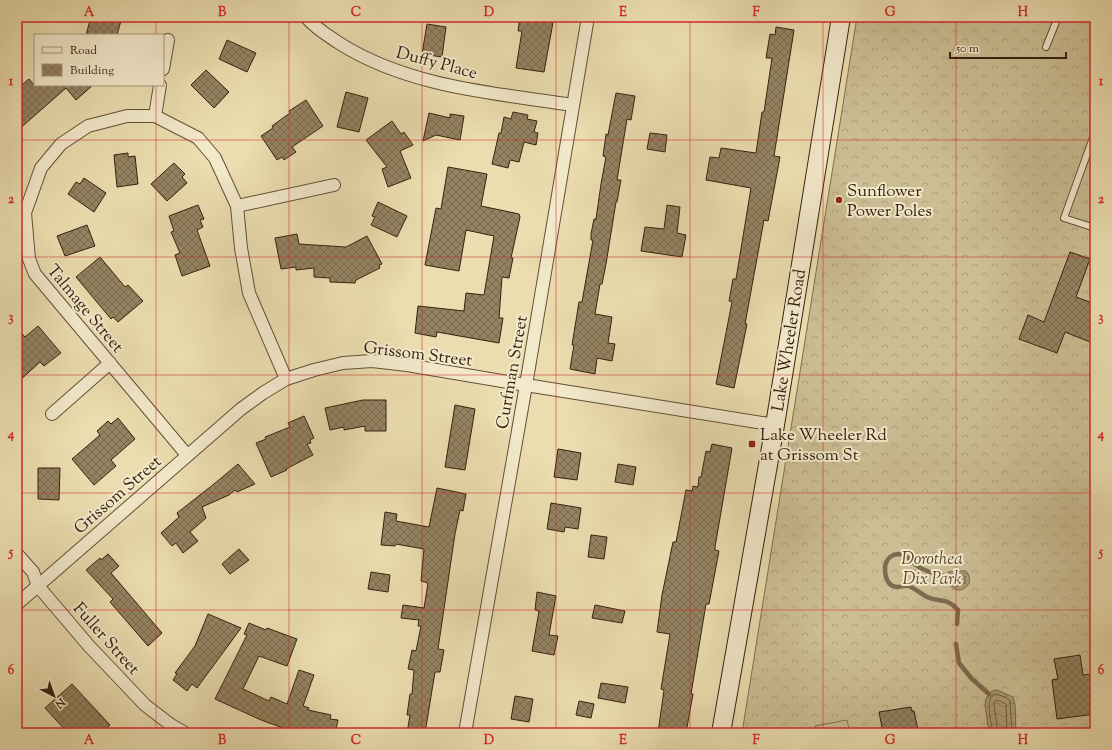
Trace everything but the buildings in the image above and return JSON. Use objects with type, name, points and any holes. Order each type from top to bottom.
[{"type":"main road","name":"Lake Wheeler Road","points":[[721,733],[775,424],[841,17]]},
{"type":"street","name":"Duffy Place","points":[[306,17],[315,28],[358,55],[413,76],[476,91],[573,105]]},
{"type":"street","name":"Curfman Street","points":[[465,733],[526,386],[588,17]]},
{"type":"street","points":[[164,63],[168,40]]},
{"type":"street","points":[[154,116],[160,86]]},
{"type":"street","name":"Talmage Street","points":[[188,455],[35,274],[29,259],[21,212],[42,168],[61,144],[88,126],[127,116],[154,116],[198,138],[215,158],[237,206],[241,248],[249,293],[286,379]]},
{"type":"street","points":[[237,206],[334,186]]},
{"type":"street","name":"Grissom Street","points":[[17,604],[241,409],[286,379],[343,363],[372,361],[407,365],[526,386],[775,424]]},
{"type":"street","points":[[52,414],[110,363]]},
{"type":"street","name":"Fuller Street","points":[[17,554],[33,572],[38,586],[89,646],[145,705],[171,725],[185,733]]},
{"type":"lane","points":[[1046,47],[1058,17]]},
{"type":"lane","points":[[1095,132],[1064,218],[1095,228]]},
{"type":"green space","name":"Dorothea Dix Park","points":[[857,17],[1095,17],[1095,733],[742,733]]},
{"type":"green space","points":[[847,720],[850,733],[816,733],[815,726]]},
{"type":"water","points":[[966,571],[970,579],[967,586],[961,590],[953,588],[945,581],[945,576],[948,572]]},
{"type":"water","points":[[997,690],[1013,697],[1015,704],[1016,733],[989,733],[985,705],[986,698],[992,691]]},
{"type":"waterway","points":[[945,576],[931,573],[919,567],[906,556],[898,554],[890,557],[886,562],[885,567],[886,577],[891,585],[897,587],[909,586],[927,597],[947,602],[954,606],[958,610],[957,624]]},
{"type":"waterway","points":[[956,644],[959,663],[972,679],[989,694]]},
{"type":"place","name":"Sunflower Power Poles","points":[[839,200]]},
{"type":"place","name":"Lake Wheeler Rd at Grissom St","points":[[752,444]]}]
